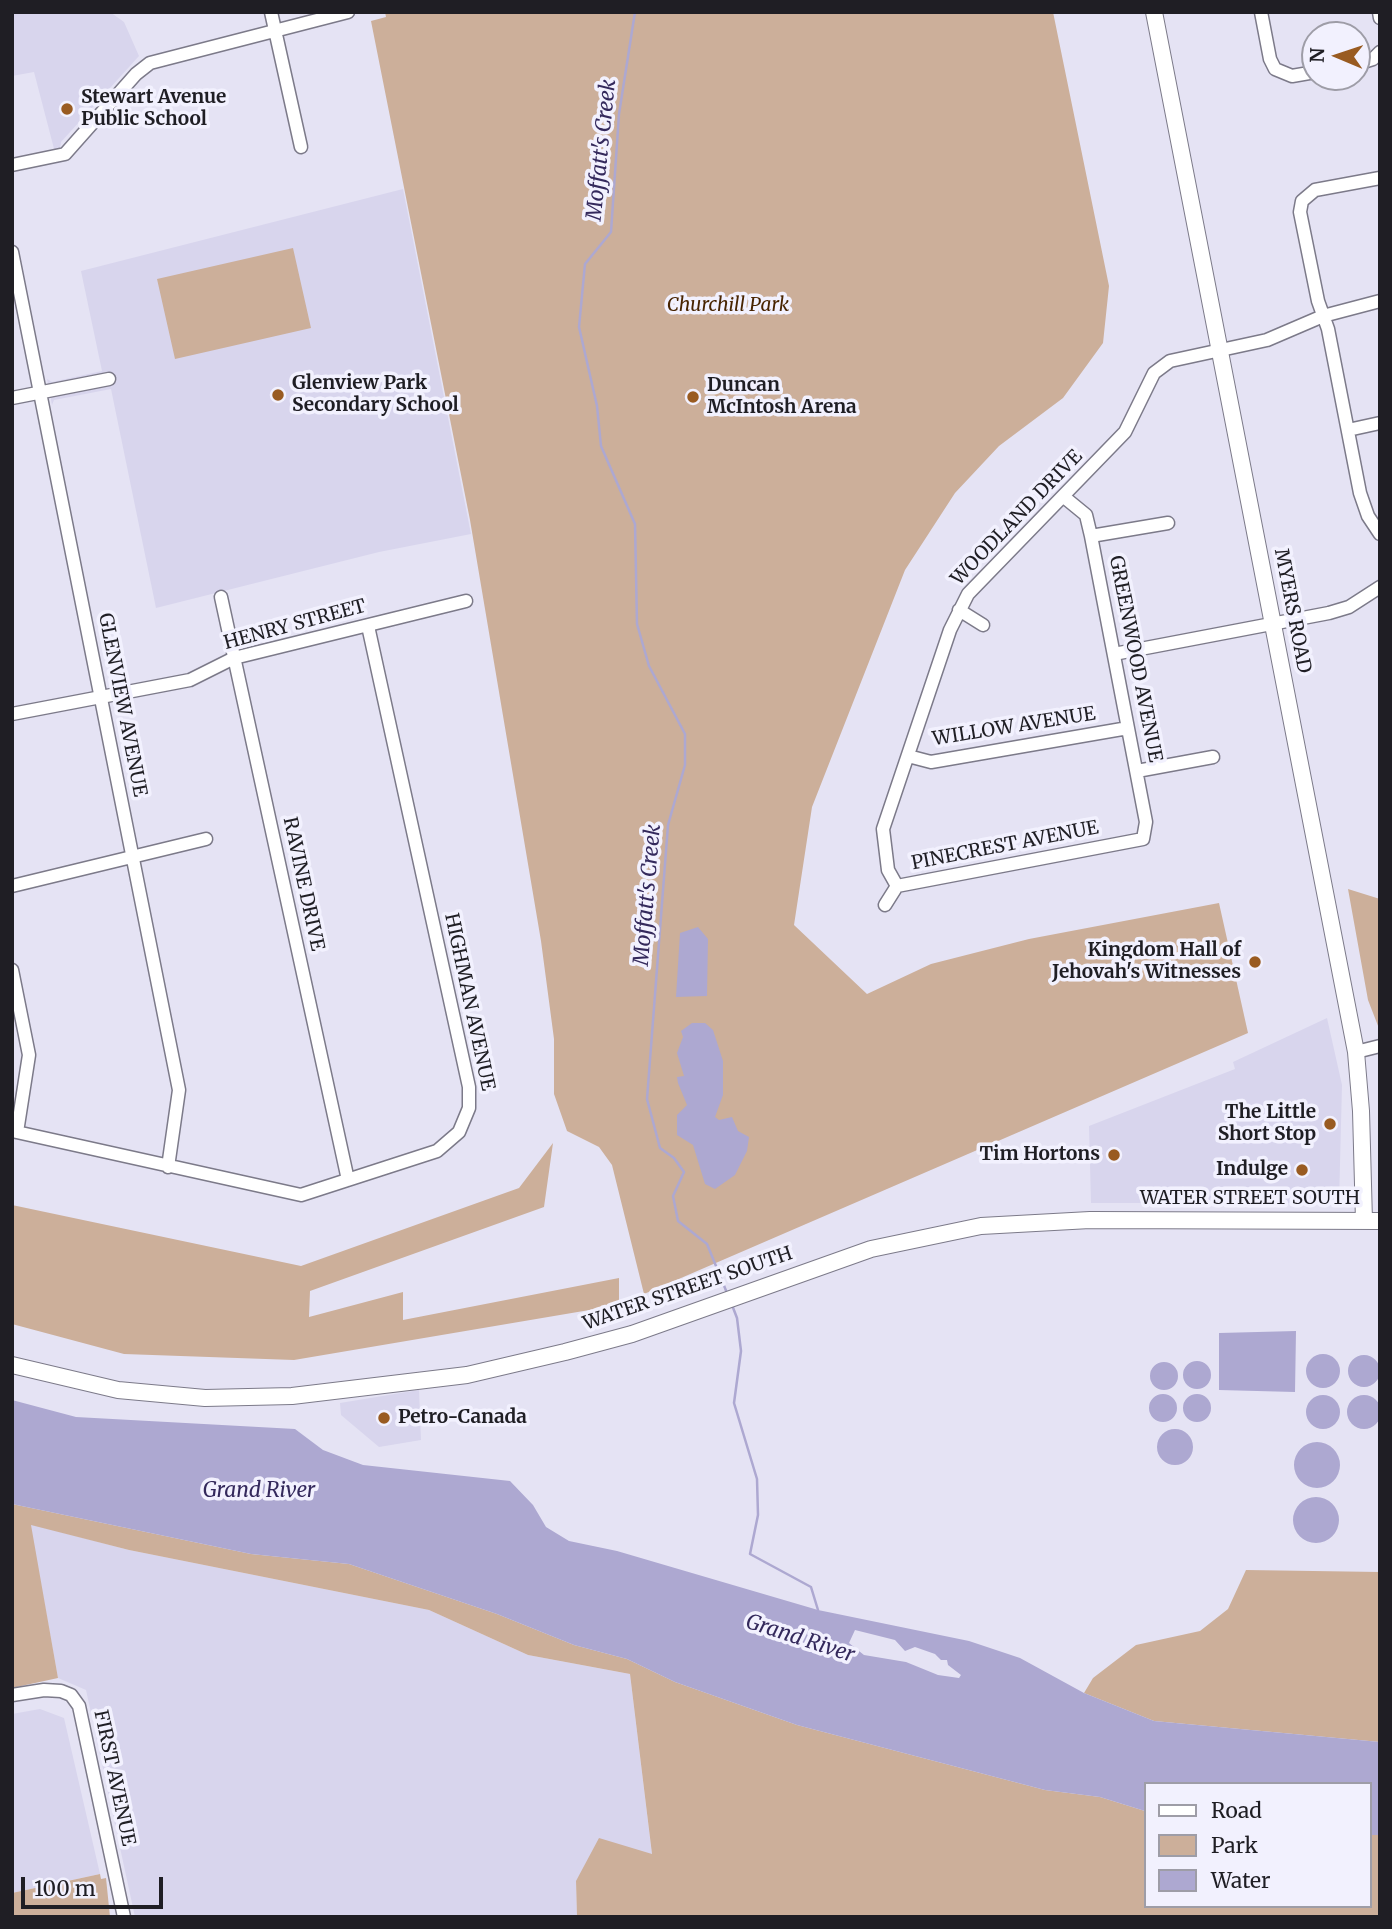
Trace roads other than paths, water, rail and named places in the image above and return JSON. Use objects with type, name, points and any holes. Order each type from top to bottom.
[{"type":"main road","name":"MYERS ROAD","points":[[1154,12],[1356,1052],[1372,1221]]},
{"type":"main road","name":"WATER STREET SOUTH","points":[[12,1365],[118,1390],[205,1398],[292,1396],[467,1375],[632,1334],[870,1249],[981,1226],[1090,1220],[1372,1221]]},
{"type":"street","points":[[271,12],[301,147]]},
{"type":"street","points":[[12,165],[65,154],[136,74],[150,63],[348,12]]},
{"type":"street","points":[[1261,12],[1271,64],[1275,69],[1292,76],[1301,74]]},
{"type":"street","points":[[1379,12],[1380,18]]},
{"type":"street","points":[[1380,178],[1315,190],[1302,201],[1301,218],[1360,493],[1368,516],[1380,534]]},
{"type":"street","name":"GLENVIEW AVENUE","points":[[12,252],[179,1090],[168,1167]]},
{"type":"street","name":"WOODLAND DRIVE","points":[[897,886],[888,870],[883,829],[959,610],[968,594],[1125,432],[1154,373],[1170,361],[1277,337],[1323,316],[1380,301]]},
{"type":"street","points":[[12,398],[109,379]]},
{"type":"street","points":[[1348,430],[1380,423]]},
{"type":"street","name":"GREENWOOD AVENUE","points":[[1064,497],[1086,515],[1091,536],[1146,822],[1143,839]]},
{"type":"street","points":[[1091,536],[1168,523]]},
{"type":"street","points":[[1114,654],[1340,610],[1380,587]]},
{"type":"street","name":"RAVINE DRIVE","points":[[221,597],[348,1180]]},
{"type":"street","name":"HENRY STREET","points":[[12,715],[190,680],[234,658],[466,601]]},
{"type":"street","points":[[959,610],[983,625]]},
{"type":"street","name":"HIGHMAN AVENUE","points":[[15,1132],[295,1195],[444,1147],[463,1125],[470,1100],[368,626]]},
{"type":"street","name":"WILLOW AVENUE","points":[[908,756],[931,762],[1128,728]]},
{"type":"street","points":[[1137,771],[1213,757]]},
{"type":"street","points":[[12,886],[206,839]]},
{"type":"street","name":"PINECREST AVENUE","points":[[885,905],[897,886],[1143,839]]},
{"type":"street","points":[[12,970],[29,1055],[15,1132]]},
{"type":"street","points":[[1356,1052],[1380,1046]]},
{"type":"street","name":"FIRST AVENUE","points":[[12,1695],[44,1690],[66,1693],[79,1706],[124,1917]]},
{"type":"water","points":[[698,927],[708,939],[707,996],[676,997],[680,933]]},
{"type":"water","points":[[692,1023],[705,1023],[713,1030],[723,1061],[723,1095],[715,1117],[719,1120],[732,1117],[738,1131],[749,1137],[747,1151],[735,1175],[715,1189],[705,1184],[693,1145],[677,1135],[677,1115],[687,1105],[678,1083],[677,1077],[684,1076],[677,1053],[683,1037],[681,1031]]},
{"type":"water","points":[[1296,1331],[1295,1392],[1219,1390],[1219,1333]]},
{"type":"water","points":[[1323,1354],[1335,1359],[1340,1371],[1335,1383],[1323,1388],[1311,1383],[1306,1371],[1311,1359]]},
{"type":"water","points":[[1364,1355],[1376,1359],[1380,1371],[1376,1383],[1364,1387],[1352,1383],[1348,1371],[1352,1359]]},
{"type":"water","points":[[1197,1361],[1207,1365],[1211,1375],[1207,1385],[1197,1389],[1187,1385],[1183,1375],[1187,1365]]},
{"type":"water","points":[[1164,1362],[1174,1366],[1178,1376],[1174,1386],[1164,1390],[1154,1386],[1150,1376],[1154,1366]]},
{"type":"water","points":[[1163,1394],[1173,1398],[1177,1408],[1173,1418],[1163,1422],[1153,1418],[1149,1408],[1153,1398]]},
{"type":"water","points":[[1197,1394],[1207,1398],[1211,1408],[1207,1418],[1197,1422],[1187,1418],[1183,1408],[1187,1398]]},
{"type":"water","points":[[1323,1395],[1335,1400],[1340,1412],[1335,1424],[1323,1429],[1311,1424],[1306,1412],[1311,1400]]},
{"type":"water","points":[[1364,1395],[1376,1400],[1381,1412],[1376,1424],[1364,1429],[1352,1424],[1347,1412],[1352,1400]]},
{"type":"water","name":"Grand River","points":[[12,1400],[76,1417],[295,1429],[323,1450],[363,1465],[510,1481],[533,1505],[546,1527],[569,1541],[617,1551],[818,1610],[969,1641],[1020,1658],[1084,1693],[1154,1721],[1380,1742],[1380,1835],[1371,1835],[1371,1782],[1144,1782],[1144,1811],[1100,1797],[1045,1790],[797,1725],[675,1682],[627,1659],[574,1645],[497,1614],[349,1564],[251,1554],[12,1504]],"holes":[[[855,1630],[895,1640],[905,1651],[915,1647],[935,1654],[941,1660],[947,1660],[948,1665],[961,1675],[959,1678],[938,1675],[906,1662],[864,1655],[849,1643]]]},
{"type":"water","points":[[1175,1429],[1188,1434],[1193,1447],[1188,1460],[1175,1465],[1162,1460],[1157,1447],[1162,1434]]},
{"type":"water","points":[[1317,1442],[1333,1449],[1340,1465],[1333,1481],[1317,1488],[1301,1481],[1294,1465],[1301,1449]]},
{"type":"water","points":[[1316,1497],[1332,1504],[1339,1520],[1332,1536],[1316,1543],[1300,1536],[1293,1520],[1300,1504]]},
{"type":"waterway","name":"Moffatt's Creek","points":[[635,12],[619,114],[611,232],[585,264],[579,327],[597,406],[601,446],[635,524],[637,624],[649,666],[685,734],[685,765],[668,825],[647,1099],[660,1148],[674,1158],[684,1172],[673,1196],[678,1221],[707,1244],[727,1293]]},
{"type":"waterway","name":"Moffatt's Creek","points":[[732,1305],[737,1318],[741,1351],[734,1403],[757,1479],[758,1515],[750,1554],[811,1587],[818,1610]]},
{"type":"place","name":"Stewart Avenue Public School","points":[[67,109]]},
{"type":"place","name":"Glenview Park Secondary School","points":[[278,395]]},
{"type":"place","name":"Duncan McIntosh Arena","points":[[693,397]]},
{"type":"place","name":"Kingdom Hall of Jehovah's Witnesses","points":[[1255,962]]},
{"type":"place","name":"The Little Short Stop","points":[[1330,1124]]},
{"type":"place","name":"Tim Hortons","points":[[1114,1155]]},
{"type":"place","name":"Indulge","points":[[1302,1170]]},
{"type":"place","name":"Petro-Canada","points":[[384,1418]]},
{"type":"park label","name":"Churchill Park","points":[[728,306]]}]
